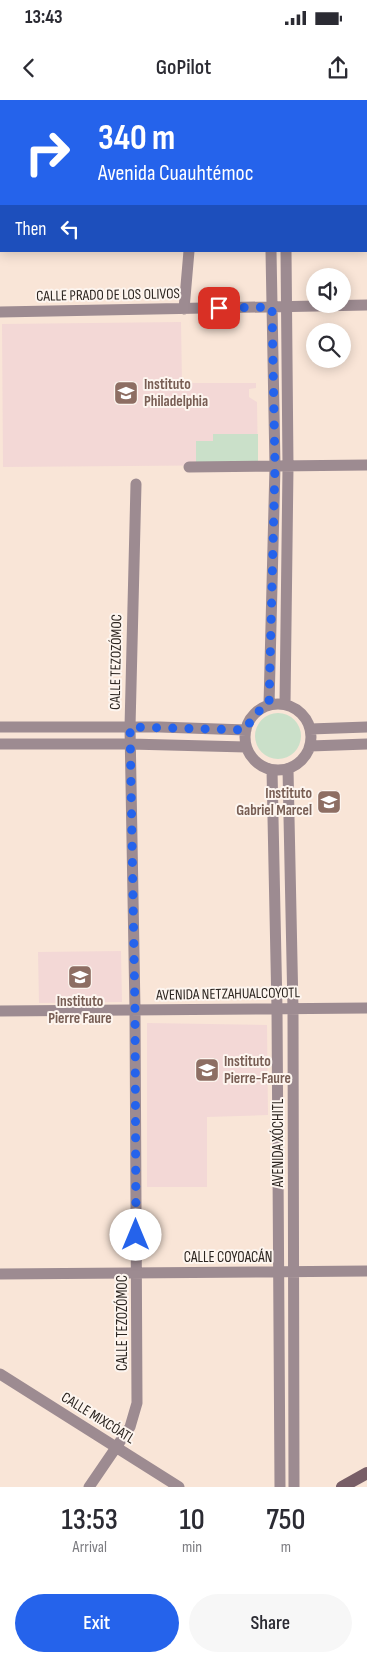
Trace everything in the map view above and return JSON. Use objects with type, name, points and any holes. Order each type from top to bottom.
[{"type":"main road","points":[[342,1487],[367,1473]]},
{"type":"street","points":[[184,309],[189,252]]},
{"type":"street","points":[[269,705],[275,466],[271,252]]},
{"type":"street","points":[[285,704],[288,466],[286,252]]},
{"type":"street","name":"CALLE PRADO DE LOS OLIVOS","points":[[0,312],[367,305]]},
{"type":"street","points":[[189,467],[367,465]]},
{"type":"street","name":"CALLE TEZOZÓMOC","points":[[89,1487],[130,1427],[137,1403],[135,1010],[130,744],[136,484]]},
{"type":"street","points":[[285,704],[304,716],[310,729],[310,746],[308,752],[299,762],[288,769],[272,770],[256,762],[246,747],[246,730],[254,714],[269,705],[285,704]]},
{"type":"street","points":[[0,727],[130,727],[246,730]]},
{"type":"street","points":[[310,729],[367,727]]},
{"type":"street","points":[[0,744],[130,744],[246,747]]},
{"type":"street","points":[[310,746],[367,744]]},
{"type":"street","name":"AVENIDA XÓCHITL","points":[[288,769],[293,1009],[294,1487]]},
{"type":"street","name":"AVENIDA XÓCHITL","points":[[272,770],[277,1009],[280,1487]]},
{"type":"street","name":"AVENIDA NETZAHUALCOYOTL","points":[[0,1012],[367,1008]]},
{"type":"street","name":"CALLE COYOACÁN","points":[[0,1274],[367,1271]]},
{"type":"street","name":"CALLE MIXCÓATL","points":[[1,1378],[179,1487]]},
{"type":"shaded area","name":"Instituto Philadelphia","points":[[181,322],[182,383],[256,383],[256,388],[249,389],[249,397],[257,402],[258,465],[3,467],[2,324]]},
{"type":"shaded area","name":"Instituto Pierre Faure","points":[[121,951],[122,1002],[39,1003],[38,952]]},
{"type":"shaded area","name":"Instituto Pierre-Faure","points":[[147,1023],[267,1025],[268,1115],[207,1117],[207,1187],[147,1187]]},
{"type":"green space","points":[[213,434],[258,434],[258,465],[196,465],[196,441],[213,441]]},
{"type":"green space","points":[[273,713],[283,713],[297,723],[301,736],[297,749],[291,755],[283,759],[273,759],[259,749],[255,741],[255,731],[265,717]]},
{"type":"place","name":"Instituto Philadelphia","points":[[126,393]]},
{"type":"place","name":"Instituto Gabriel Marcel","points":[[329,802]]},
{"type":"place","name":"Instituto Pierre Faure","points":[[80,977]]},
{"type":"place","name":"Instituto Pierre-Faure","points":[[207,1070]]},
{"type":"route","points":[[136,1235],[135,1010],[130,727],[246,730],[247,724],[254,714],[269,705],[275,466],[272,307],[219,308]]}]
